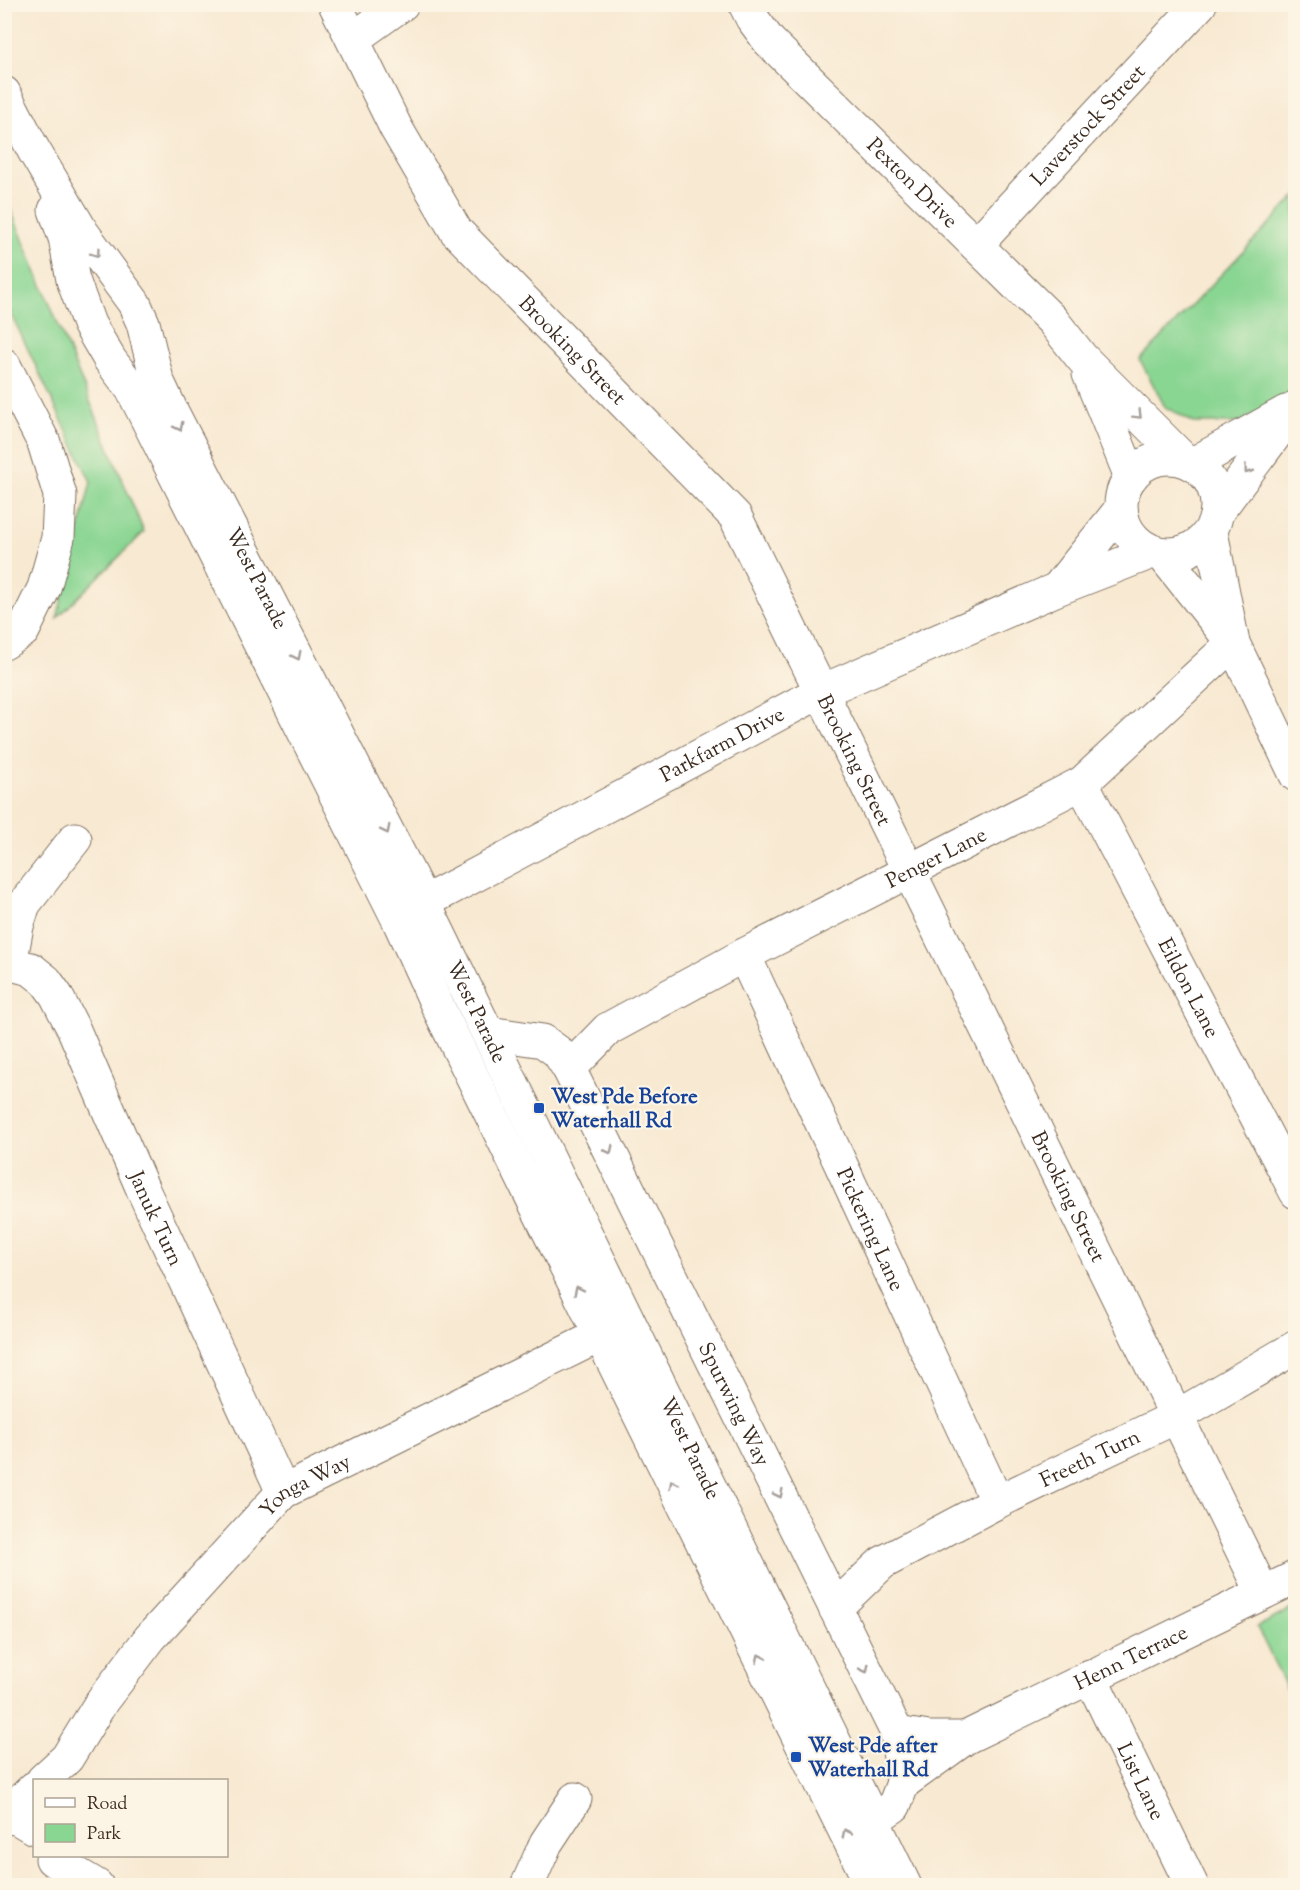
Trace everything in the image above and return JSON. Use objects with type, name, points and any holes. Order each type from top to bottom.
[{"type":"street","name":"Brooking Street","points":[[335,4],[396,128],[456,231],[735,516],[1263,1593]]},
{"type":"street","points":[[352,39],[402,4]]},
{"type":"street","name":"Pexton Drive","points":[[745,4],[769,41],[1052,320],[1082,358],[1188,462]]},
{"type":"street","name":"Laverstock Street","points":[[976,245],[1200,4]]},
{"type":"street","name":"West Parade","points":[[4,93],[33,150],[81,232],[134,303],[143,323],[158,380],[171,410],[410,910],[438,1007],[614,1328],[873,1820],[905,1886]]},
{"type":"street","name":"West Parade","points":[[33,150],[65,238],[73,280],[89,324],[110,360],[132,389],[410,910],[488,1033],[614,1328],[872,1886]]},
{"type":"street","name":"Pexton Drive","points":[[1082,358],[1131,477]]},
{"type":"street","points":[[4,365],[44,443],[60,495],[58,538],[44,588],[23,631],[4,643]]},
{"type":"street","name":"Parkfarm Drive","points":[[1057,589],[1121,509],[1125,487],[1138,469],[1159,459],[1188,462],[1296,407]]},
{"type":"street","name":"Parkfarm Drive","points":[[410,910],[820,692],[1057,589],[1158,553],[1185,552],[1204,540],[1214,521],[1296,407]]},
{"type":"street","points":[[1188,462],[1209,479],[1214,489],[1214,521],[1233,643]]},
{"type":"street","points":[[1121,509],[1123,520],[1134,539],[1158,553],[1233,643],[1296,775]]},
{"type":"street","name":"Penger Lane","points":[[570,1069],[608,1029],[744,955],[1082,783],[1233,643]]},
{"type":"street","name":"Eildon Lane","points":[[1082,783],[1296,1192]]},
{"type":"street","name":"Januk Turn","points":[[75,839],[24,904],[7,964],[31,969],[56,995],[74,1030],[144,1192],[283,1492]]},
{"type":"street","name":"Pickering Lane","points":[[744,955],[997,1502]]},
{"type":"street","name":"Penger Lane","points":[[543,1041],[608,1029]]},
{"type":"street","points":[[488,1033],[543,1041]]},
{"type":"street","name":"Spurwing Way","points":[[543,1041],[558,1052],[570,1069],[897,1733],[903,1783]]},
{"type":"street","name":"Yonga Way","points":[[45,1779],[64,1769],[102,1701],[150,1638],[283,1492],[614,1328]]},
{"type":"street","name":"Freeth Turn","points":[[835,1608],[882,1563],[997,1502],[1176,1417],[1296,1347]]},
{"type":"street","name":"Freeth Turn","points":[[816,1570],[882,1563]]},
{"type":"street","name":"Henn Terrace","points":[[903,1783],[932,1765],[965,1738],[1296,1577]]},
{"type":"street","name":"List Lane","points":[[1090,1676],[1192,1886]]},
{"type":"street","name":"Henn Terrace","points":[[897,1733],[929,1738],[965,1738]]},
{"type":"street","points":[[873,1820],[894,1806],[903,1783]]},
{"type":"street","points":[[4,1817],[33,1789]]},
{"type":"street","points":[[527,1886],[546,1844],[575,1799]]},
{"type":"street","points":[[4,1817],[17,1818],[33,1827]]},
{"type":"street","points":[[50,1867],[97,1886]]},
{"type":"green space","points":[[5,196],[144,532],[57,618],[91,482],[5,301]]},
{"type":"green space","points":[[1295,197],[1295,393],[1238,423],[1194,423],[1165,407],[1140,360]]},
{"type":"green space","points":[[1295,1607],[1295,1705],[1257,1627]]},
{"type":"place","name":"West Pde Before Waterhall Rd","points":[[539,1108]]},
{"type":"place","name":"West Pde after Waterhall Rd","points":[[796,1757]]}]
